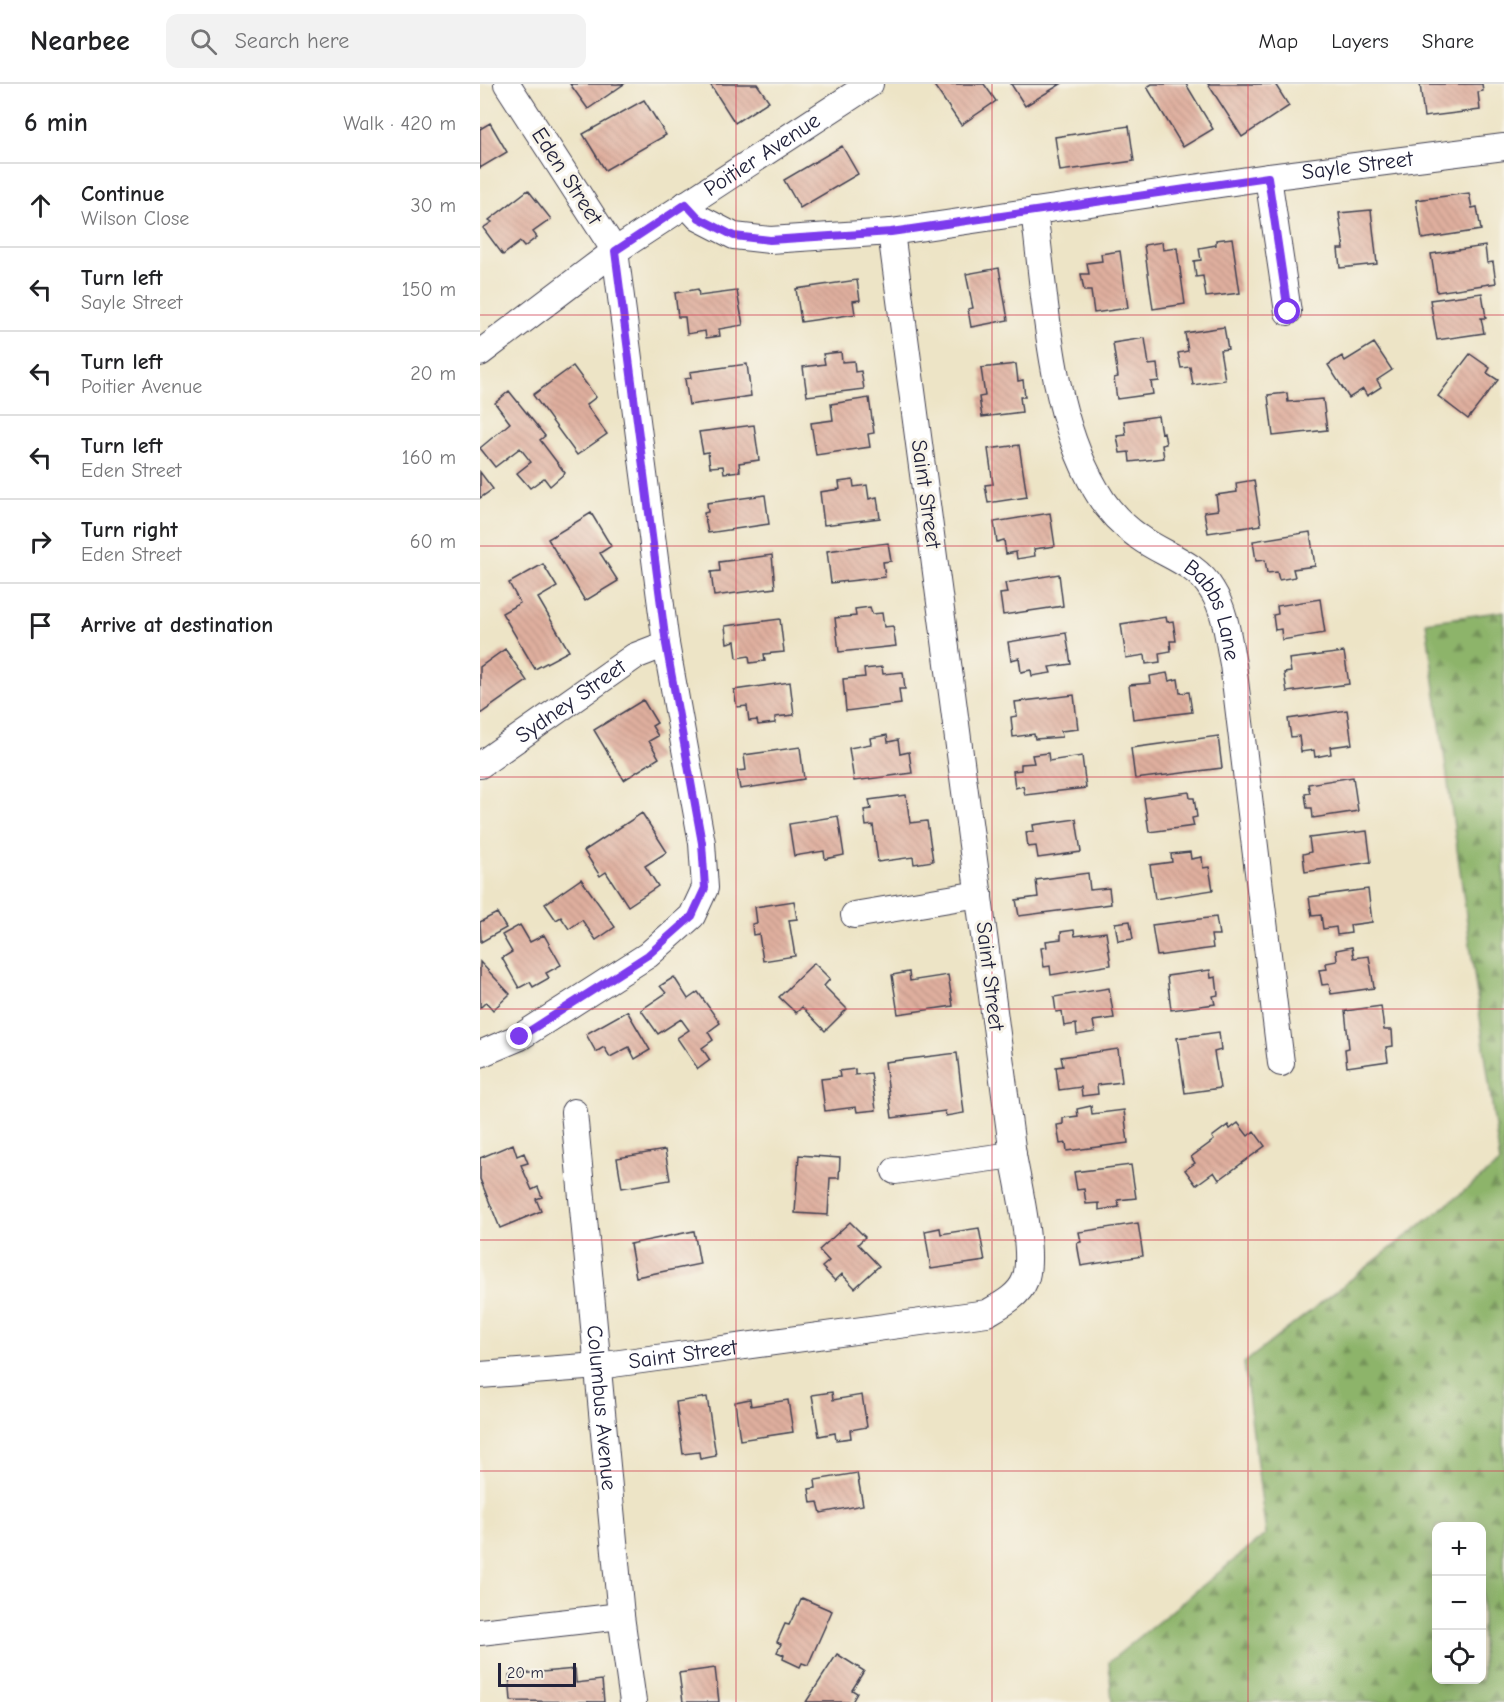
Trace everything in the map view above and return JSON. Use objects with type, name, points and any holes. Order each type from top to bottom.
[{"type":"street","name":"Eden Street","points":[[480,1054],[520,1037],[648,955],[692,916],[705,888],[702,843],[666,644],[615,251],[507,84]]},
{"type":"street","name":"Poitier Avenue","points":[[480,353],[615,251],[870,84]]},
{"type":"street","name":"Sayle Street","points":[[686,204],[699,218],[734,236],[770,240],[891,232],[1268,177],[1504,147]]},
{"type":"street","points":[[1268,177],[1288,312]]},
{"type":"street","name":"Babbs Lane","points":[[1034,211],[1055,375],[1072,436],[1096,491],[1116,517],[1139,538],[1197,572],[1212,589],[1224,617],[1233,664],[1281,1063]]},
{"type":"street","name":"Saint Street","points":[[480,1375],[598,1366],[987,1313],[1010,1300],[1025,1281],[1029,1253],[1013,1155],[891,232]]},
{"type":"street","name":"Sydney Street","points":[[480,765],[635,656],[666,644]]},
{"type":"street","points":[[855,915],[979,894]]},
{"type":"street","name":"Columbus Avenue","points":[[574,1112],[621,1616],[633,1702]]},
{"type":"street","points":[[895,1171],[1013,1155]]},
{"type":"street","points":[[480,1632],[621,1616]]},
{"type":"green space","points":[[1504,611],[1504,1702],[1112,1702],[1109,1662],[1266,1534],[1244,1363],[1500,1163],[1426,622]]},
{"type":"building","points":[[570,84],[624,84],[588,109]]},
{"type":"building","points":[[710,84],[757,84],[769,101],[735,123]]},
{"type":"building","points":[[933,84],[984,84],[996,101],[961,125]]},
{"type":"building","points":[[1011,84],[1061,84],[1025,106]]},
{"type":"building","points":[[1152,84],[1186,84],[1213,129],[1183,147],[1147,87]]},
{"type":"building","points":[[1208,84],[1275,84],[1289,106],[1242,137]]},
{"type":"building","points":[[1420,84],[1482,84],[1483,91],[1478,92],[1480,110],[1424,117]]},
{"type":"building","points":[[644,100],[666,135],[605,170],[583,134]]},
{"type":"building","points":[[490,123],[507,152],[480,168],[480,129]]},
{"type":"building","points":[[1129,126],[1134,161],[1060,171],[1055,137]]},
{"type":"building","points":[[842,146],[858,174],[800,208],[784,180]]},
{"type":"building","points":[[528,190],[551,219],[533,232],[537,237],[524,247],[520,242],[503,255],[483,228],[492,222],[489,220]]},
{"type":"building","points":[[1469,193],[1472,208],[1477,207],[1481,230],[1422,239],[1416,200]]},
{"type":"building","points":[[1371,210],[1377,264],[1340,268],[1338,249],[1344,249],[1339,213]]},
{"type":"building","points":[[1232,238],[1240,293],[1206,297],[1203,276],[1196,277],[1194,261],[1201,260],[1199,248],[1216,245],[1216,240]]},
{"type":"building","points":[[1162,242],[1163,250],[1177,248],[1185,304],[1153,309],[1144,245]]},
{"type":"building","points":[[1485,246],[1487,263],[1493,262],[1496,283],[1437,292],[1431,254]]},
{"type":"building","points":[[1120,251],[1128,308],[1094,313],[1091,291],[1084,291],[1081,274],[1089,274],[1087,263],[1102,261],[1101,254]]},
{"type":"building","points":[[999,268],[1008,320],[971,327],[968,309],[973,308],[966,274]]},
{"type":"building","points":[[857,280],[860,300],[853,301],[855,314],[801,322],[796,289]]},
{"type":"building","points":[[698,289],[699,296],[737,291],[743,325],[719,329],[720,336],[706,338],[705,331],[687,334],[685,317],[678,317],[675,293]]},
{"type":"building","points":[[1482,293],[1486,318],[1481,318],[1484,333],[1437,340],[1430,300]]},
{"type":"building","points":[[1224,327],[1228,349],[1220,350],[1225,380],[1193,385],[1190,367],[1181,368],[1178,353],[1188,351],[1185,333]]},
{"type":"building","points":[[1145,338],[1149,365],[1157,364],[1159,381],[1151,382],[1153,394],[1117,399],[1114,378],[1118,377],[1113,343]]},
{"type":"building","points":[[1374,343],[1392,370],[1377,380],[1381,387],[1367,396],[1363,389],[1349,398],[1328,365],[1342,356],[1345,361]]},
{"type":"building","points":[[841,352],[842,362],[854,361],[855,372],[861,371],[864,389],[807,396],[803,367],[825,364],[823,354]]},
{"type":"building","points":[[1470,354],[1490,368],[1487,373],[1498,380],[1468,419],[1438,396]]},
{"type":"building","points":[[747,364],[751,396],[689,405],[685,379],[691,378],[690,372]]},
{"type":"building","points":[[1016,364],[1018,381],[1023,380],[1025,397],[1020,397],[1022,412],[982,417],[979,397],[985,396],[981,368]]},
{"type":"building","points":[[573,366],[596,397],[586,405],[607,434],[577,455],[533,395]]},
{"type":"building","points":[[509,391],[545,436],[540,440],[565,473],[550,486],[544,478],[530,488],[517,473],[531,462],[520,448],[495,467],[480,448],[510,423],[495,403]]},
{"type":"building","points":[[1287,393],[1288,402],[1323,399],[1327,430],[1273,436],[1268,395]]},
{"type":"building","points":[[869,398],[874,433],[868,434],[870,447],[816,455],[811,423],[833,420],[831,404]]},
{"type":"building","points":[[1158,416],[1166,444],[1162,445],[1164,458],[1130,462],[1129,452],[1120,453],[1117,436],[1126,435],[1124,421]]},
{"type":"building","points":[[754,425],[759,460],[739,463],[740,471],[724,473],[723,466],[710,467],[708,452],[703,453],[699,432]]},
{"type":"building","points":[[1019,445],[1027,497],[988,503],[985,485],[993,484],[988,449]]},
{"type":"building","points":[[480,472],[493,489],[480,498]]},
{"type":"building","points":[[853,480],[854,487],[867,485],[869,499],[877,497],[880,518],[824,525],[820,492],[840,489],[839,482]]},
{"type":"building","points":[[1254,480],[1261,525],[1208,533],[1204,512],[1218,510],[1216,495],[1237,492],[1236,483]]},
{"type":"building","points":[[765,495],[769,524],[708,533],[704,513],[708,512],[707,503]]},
{"type":"building","points":[[591,513],[611,546],[600,553],[618,581],[585,601],[548,539]]},
{"type":"building","points":[[1050,513],[1055,546],[1034,549],[1035,556],[1017,559],[1016,552],[1006,554],[1004,540],[997,542],[994,522]]},
{"type":"building","points":[[1310,532],[1315,566],[1293,569],[1295,577],[1279,580],[1277,572],[1267,573],[1265,560],[1256,561],[1253,541]]},
{"type":"building","points":[[888,543],[891,561],[883,562],[885,577],[831,583],[827,551]]},
{"type":"building","points":[[772,555],[775,588],[714,596],[711,572],[720,571],[719,562]]},
{"type":"building","points":[[543,564],[557,587],[538,598],[569,651],[535,669],[502,613],[520,603],[509,583]]},
{"type":"building","points":[[1059,574],[1063,606],[1003,615],[1000,594],[1007,593],[1005,583]]},
{"type":"building","points":[[1320,599],[1325,633],[1282,640],[1281,629],[1275,630],[1273,615],[1278,614],[1277,606]]},
{"type":"building","points":[[870,607],[872,614],[882,613],[884,627],[893,626],[896,646],[839,652],[835,618],[856,616],[855,609]]},
{"type":"building","points":[[1166,617],[1167,622],[1173,621],[1176,641],[1170,641],[1171,651],[1159,653],[1160,662],[1146,664],[1145,655],[1126,658],[1121,624]]},
{"type":"building","points":[[780,619],[784,652],[764,654],[765,661],[750,663],[749,656],[737,658],[735,641],[727,643],[725,626]]},
{"type":"building","points":[[1066,633],[1071,664],[1049,667],[1051,673],[1032,676],[1031,670],[1021,672],[1019,658],[1011,660],[1008,642]]},
{"type":"building","points":[[505,649],[527,681],[480,714],[480,667]]},
{"type":"building","points":[[1344,652],[1349,684],[1287,692],[1284,673],[1291,672],[1289,659]]},
{"type":"building","points":[[882,667],[883,674],[903,672],[905,689],[899,689],[901,704],[846,711],[843,679],[865,677],[864,669]]},
{"type":"building","points":[[1167,673],[1169,681],[1178,679],[1180,693],[1189,692],[1192,712],[1133,719],[1129,685],[1151,683],[1150,676]]},
{"type":"building","points":[[790,682],[794,715],[775,717],[775,723],[758,725],[757,720],[749,721],[747,706],[737,707],[734,690]]},
{"type":"building","points":[[1074,695],[1078,729],[1061,731],[1062,737],[1035,739],[1034,734],[1013,737],[1011,717],[1017,716],[1015,702]]},
{"type":"building","points":[[643,700],[657,723],[652,726],[658,736],[649,741],[659,758],[624,780],[594,730]]},
{"type":"building","points":[[1347,710],[1352,744],[1330,747],[1331,754],[1315,757],[1314,750],[1301,752],[1299,736],[1291,737],[1288,719]]},
{"type":"building","points":[[887,735],[888,742],[898,740],[900,754],[909,752],[912,773],[854,781],[849,748],[871,744],[870,738]]},
{"type":"building","points":[[1218,736],[1222,768],[1135,779],[1131,748]]},
{"type":"building","points":[[800,747],[804,779],[740,789],[737,771],[746,770],[744,755]]},
{"type":"building","points":[[1048,753],[1049,761],[1082,756],[1086,788],[1025,795],[1023,786],[1015,788],[1013,771],[1021,770],[1021,764],[1034,763],[1032,755]]},
{"type":"building","points":[[1353,777],[1358,811],[1313,818],[1312,808],[1307,808],[1305,794],[1310,793],[1308,784]]},
{"type":"building","points":[[1189,792],[1190,798],[1194,798],[1197,817],[1192,818],[1194,826],[1149,832],[1144,798]]},
{"type":"building","points":[[906,795],[910,823],[927,821],[933,861],[914,864],[913,857],[878,862],[873,825],[866,826],[864,810],[871,809],[869,800]]},
{"type":"building","points":[[642,813],[667,852],[645,866],[658,886],[628,906],[606,872],[600,876],[584,851]]},
{"type":"building","points":[[838,816],[844,855],[825,859],[824,851],[794,856],[789,824]]},
{"type":"building","points":[[1076,819],[1081,852],[1038,858],[1036,846],[1028,847],[1026,832],[1034,831],[1033,825]]},
{"type":"building","points":[[1367,831],[1371,862],[1305,872],[1303,854],[1311,852],[1309,838]]},
{"type":"building","points":[[1190,852],[1191,859],[1202,857],[1203,868],[1209,867],[1213,890],[1155,899],[1150,865],[1172,862],[1171,854]]},
{"type":"building","points":[[1088,873],[1090,890],[1109,888],[1111,904],[1019,916],[1016,900],[1038,897],[1036,880]]},
{"type":"building","points":[[581,879],[615,927],[596,940],[582,920],[569,929],[561,917],[556,920],[545,904]]},
{"type":"building","points":[[1368,889],[1372,922],[1350,925],[1351,933],[1337,935],[1336,927],[1323,929],[1321,915],[1312,916],[1309,897]]},
{"type":"building","points":[[794,901],[797,919],[789,920],[795,956],[763,961],[759,934],[753,935],[752,924],[757,923],[755,907]]},
{"type":"building","points":[[497,913],[506,928],[481,942],[480,922]]},
{"type":"building","points":[[1216,917],[1219,935],[1211,935],[1213,948],[1157,956],[1152,925]]},
{"type":"building","points":[[1130,921],[1133,939],[1118,941],[1115,923]]},
{"type":"building","points":[[520,925],[530,942],[544,935],[561,965],[546,973],[549,978],[533,987],[530,982],[519,988],[502,958],[512,952],[502,935]]},
{"type":"building","points":[[1074,930],[1075,936],[1106,932],[1111,965],[1051,975],[1050,966],[1044,967],[1041,948],[1047,947],[1046,941],[1061,939],[1061,932]]},
{"type":"building","points":[[1352,947],[1354,958],[1369,956],[1374,988],[1331,994],[1329,984],[1322,985],[1319,970],[1327,969],[1326,963],[1337,961],[1336,950]]},
{"type":"building","points":[[480,962],[510,994],[493,1010],[486,1002],[480,1008]]},
{"type":"building","points":[[814,963],[830,979],[824,986],[847,1009],[825,1031],[802,1007],[796,1013],[779,997]]},
{"type":"building","points":[[1210,970],[1211,978],[1216,977],[1218,995],[1213,996],[1215,1004],[1171,1010],[1167,976]]},
{"type":"building","points":[[909,972],[910,981],[948,975],[953,1006],[898,1014],[892,975]]},
{"type":"building","points":[[674,977],[688,999],[698,992],[720,1023],[708,1032],[713,1040],[702,1048],[710,1060],[698,1069],[677,1038],[689,1030],[681,1019],[658,1034],[641,1010],[666,993],[660,986]]},
{"type":"building","points":[[1109,988],[1114,1018],[1093,1021],[1095,1032],[1077,1035],[1076,1024],[1064,1026],[1062,1011],[1056,1012],[1054,997]]},
{"type":"building","points":[[1381,1006],[1384,1030],[1392,1030],[1393,1046],[1386,1047],[1388,1061],[1347,1067],[1345,1049],[1349,1048],[1345,1011]]},
{"type":"building","points":[[627,1011],[650,1050],[635,1059],[629,1047],[610,1057],[604,1047],[596,1052],[586,1034]]},
{"type":"building","points":[[1219,1032],[1221,1050],[1214,1052],[1220,1088],[1185,1093],[1177,1038]]},
{"type":"building","points":[[1118,1049],[1122,1082],[1097,1085],[1098,1094],[1082,1096],[1081,1087],[1059,1090],[1056,1067],[1063,1066],[1061,1057]]},
{"type":"building","points":[[957,1053],[964,1113],[946,1116],[945,1111],[892,1118],[885,1062]]},
{"type":"building","points":[[855,1069],[855,1075],[871,1073],[876,1110],[857,1112],[856,1107],[825,1111],[821,1079],[840,1077],[839,1071]]},
{"type":"building","points":[[1091,1106],[1092,1114],[1124,1110],[1128,1143],[1067,1151],[1066,1143],[1060,1144],[1057,1125],[1063,1124],[1063,1118],[1078,1116],[1077,1109]]},
{"type":"building","points":[[1238,1123],[1248,1136],[1254,1131],[1265,1146],[1219,1180],[1214,1172],[1196,1185],[1185,1170],[1195,1163],[1191,1157],[1214,1140],[1212,1137],[1228,1125],[1230,1129]]},
{"type":"building","points":[[513,1144],[517,1156],[524,1153],[528,1163],[521,1165],[532,1190],[538,1187],[542,1197],[536,1199],[541,1211],[500,1228],[480,1179],[480,1158]]},
{"type":"building","points":[[665,1150],[670,1180],[622,1188],[617,1158]]},
{"type":"building","points":[[799,1155],[840,1158],[839,1178],[830,1178],[828,1215],[795,1213]]},
{"type":"building","points":[[1131,1165],[1136,1198],[1118,1200],[1119,1207],[1099,1210],[1099,1203],[1086,1204],[1084,1189],[1077,1190],[1074,1172]]},
{"type":"building","points":[[850,1222],[865,1237],[858,1244],[879,1266],[855,1288],[842,1274],[835,1281],[822,1267],[829,1261],[819,1250]]},
{"type":"building","points":[[1138,1223],[1143,1256],[1081,1266],[1077,1243],[1081,1242],[1079,1232]]},
{"type":"building","points":[[940,1228],[941,1234],[979,1228],[985,1261],[931,1269],[925,1231]]},
{"type":"building","points":[[694,1231],[700,1264],[636,1277],[630,1244]]},
{"type":"building","points":[[832,1392],[833,1400],[862,1395],[867,1427],[850,1430],[851,1438],[836,1440],[835,1433],[819,1436],[812,1395]]},
{"type":"building","points":[[707,1397],[716,1456],[700,1459],[699,1452],[683,1454],[676,1402]]},
{"type":"building","points":[[750,1399],[751,1406],[788,1400],[793,1432],[740,1440],[735,1402]]},
{"type":"building","points":[[857,1473],[863,1505],[821,1513],[818,1502],[811,1503],[809,1489],[816,1488],[815,1480]]},
{"type":"building","points":[[802,1598],[832,1611],[808,1665],[802,1663],[800,1667],[783,1659],[784,1655],[777,1652],[781,1644],[777,1642],[785,1624],[789,1625]]},
{"type":"building","points":[[837,1654],[864,1671],[852,1690],[857,1693],[852,1702],[806,1702]]},
{"type":"building","points":[[715,1668],[719,1702],[683,1702],[679,1673]]},
{"type":"building","points":[[575,1669],[576,1683],[602,1680],[604,1702],[511,1701],[509,1675]]},
{"type":"route","points":[[520,1037],[648,955],[692,916],[705,888],[702,843],[666,644],[615,251],[686,204],[699,218],[734,236],[770,240],[891,232],[1268,177],[1288,312]]}]
